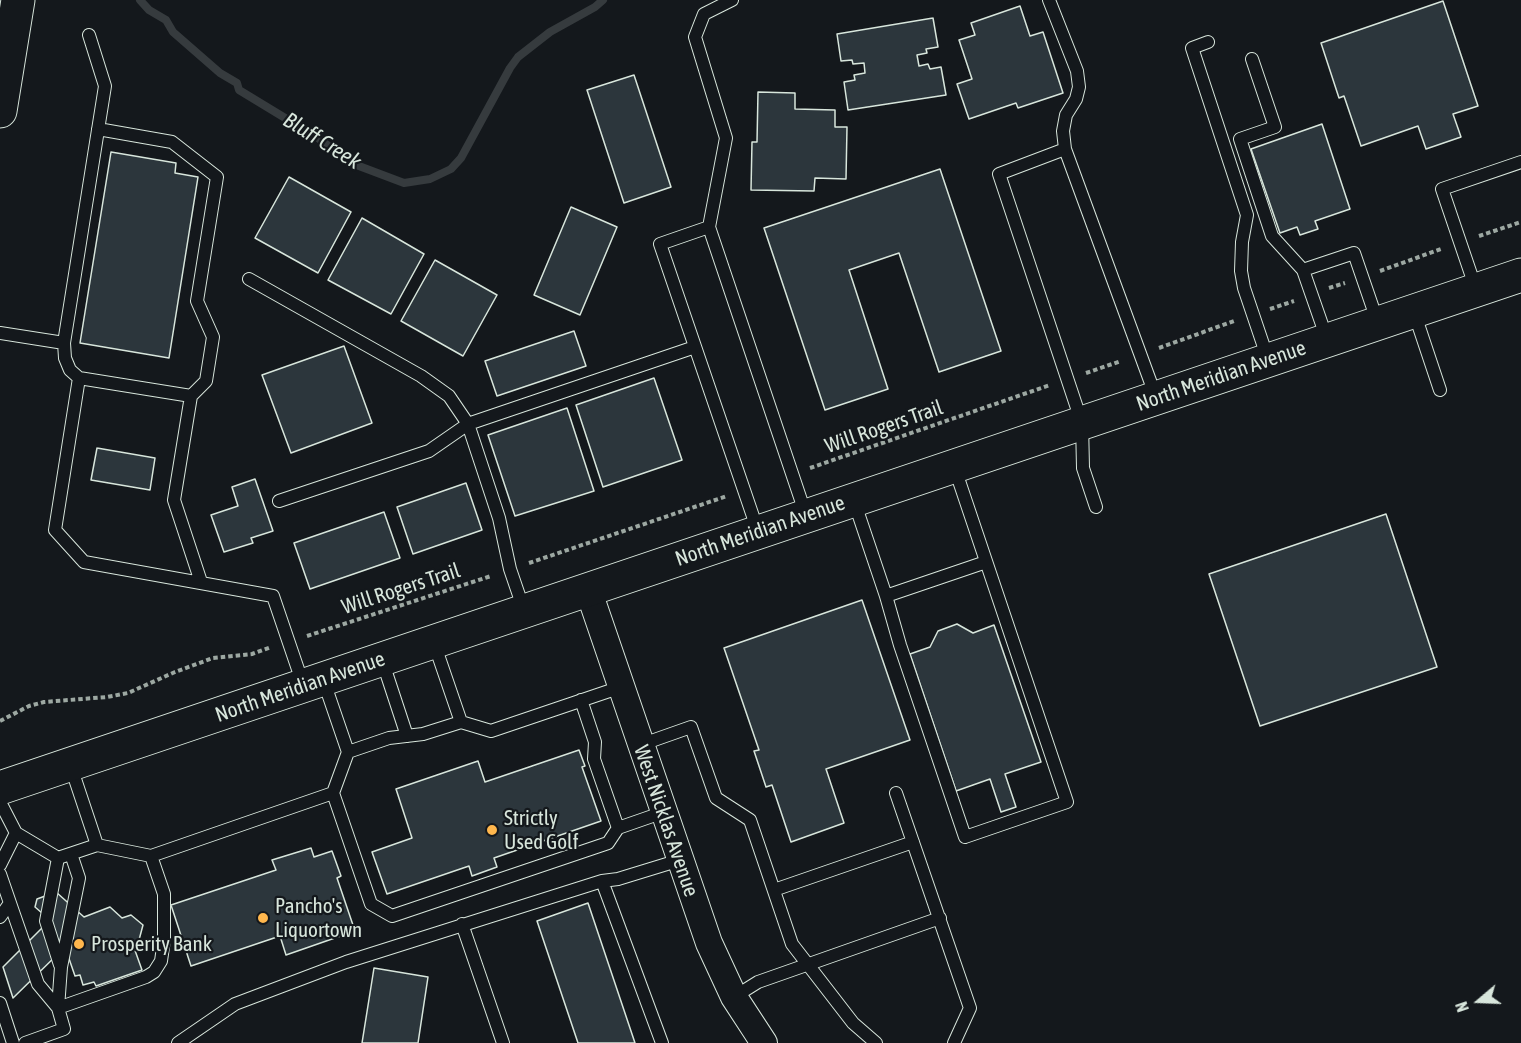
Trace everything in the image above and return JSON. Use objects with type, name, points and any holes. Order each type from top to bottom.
[{"type":"main road","points":[[0,111],[18,0]]},
{"type":"main road","name":"North Meridian Avenue","points":[[0,788],[1521,275]]},
{"type":"street","name":"West Nicklas Avenue","points":[[588,590],[709,943],[734,997],[764,1043]]},
{"type":"lane","points":[[732,0],[704,14],[695,37],[726,138],[709,227],[807,516]]},
{"type":"lane","points":[[1049,0],[1077,71],[1079,87],[1076,99],[1066,116],[1065,149],[1156,398]]},
{"type":"lane","points":[[89,35],[105,86],[64,343],[65,358],[70,370],[79,378],[191,396]]},
{"type":"lane","points":[[1208,42],[1192,48],[1247,215],[1242,242],[1241,271],[1244,288],[1269,360]]},
{"type":"lane","points":[[1252,59],[1275,127],[1240,139],[1272,236],[1303,270],[1327,340]]},
{"type":"lane","points":[[98,129],[172,142],[217,177],[197,301],[213,338],[206,381],[191,396],[174,500],[201,582]]},
{"type":"lane","points":[[1065,149],[999,174],[1082,423],[1083,468],[1096,507]]},
{"type":"lane","points":[[1476,290],[1442,189],[1521,162]]},
{"type":"lane","points":[[709,227],[660,244],[758,532]]},
{"type":"lane","points":[[1303,270],[1354,253],[1378,323]]},
{"type":"lane","points":[[249,279],[422,376],[449,396],[468,424],[499,518],[510,569],[524,611]]},
{"type":"lane","points":[[1413,311],[1440,390]]},
{"type":"lane","points":[[0,333],[64,343]]},
{"type":"lane","points":[[279,501],[429,451],[468,424],[695,347]]},
{"type":"lane","points":[[79,378],[55,530],[84,562],[273,596],[348,752],[333,793],[370,904],[392,916],[608,843],[618,828],[664,812]]},
{"type":"lane","points":[[854,500],[965,837],[977,833],[1068,802],[954,466]]},
{"type":"lane","points":[[886,596],[986,562]]},
{"type":"lane","points":[[434,641],[461,722]]},
{"type":"lane","points":[[381,659],[407,736]]},
{"type":"lane","points":[[348,752],[389,738],[423,734],[461,722],[491,731],[621,687]]},
{"type":"lane","points":[[581,700],[595,742],[594,759],[618,828]]},
{"type":"lane","points":[[640,744],[691,727],[716,798],[750,820],[792,944],[853,1023],[876,1043]]},
{"type":"lane","points":[[70,764],[97,845]]},
{"type":"lane","points":[[0,802],[16,833],[58,858],[97,845],[152,856],[333,793]]},
{"type":"lane","points":[[896,793],[970,1008],[954,1043]]},
{"type":"lane","points":[[0,865],[16,833]]},
{"type":"lane","points":[[774,890],[913,842]]},
{"type":"lane","points":[[25,1043],[64,1029],[58,1008],[61,967],[79,878],[71,854]]},
{"type":"lane","points":[[58,1008],[146,977],[154,972],[161,961],[165,894],[152,856]]},
{"type":"lane","points":[[58,858],[46,921],[61,967]]},
{"type":"lane","points":[[178,1043],[235,1004],[346,962],[602,881],[618,879],[680,860]]},
{"type":"lane","points":[[0,874],[38,984],[58,1008]]},
{"type":"lane","points":[[602,881],[662,1043]]},
{"type":"lane","points":[[0,917],[10,903]]},
{"type":"lane","points":[[734,997],[758,982],[940,918]]},
{"type":"lane","points":[[462,924],[503,1043]]},
{"type":"lane","points":[[0,1003],[14,1043]]},
{"type":"path","points":[[1474,238],[1521,222]]},
{"type":"path","points":[[1384,269],[1442,249]]},
{"type":"path","points":[[1322,291],[1347,282]]},
{"type":"path","points":[[1261,312],[1300,298]]},
{"type":"path","name":"Will Rogers Trail","points":[[792,474],[1235,321]]},
{"type":"path","points":[[531,562],[744,490]]},
{"type":"path","name":"Will Rogers Trail","points":[[318,632],[493,575]]},
{"type":"path","points":[[0,721],[29,706],[44,702],[128,693],[213,658],[252,654],[262,650]]},
{"type":"building","points":[[1443,1],[1478,106],[1453,114],[1461,137],[1426,149],[1418,126],[1361,146],[1344,96],[1339,98],[1321,43]]},
{"type":"building","points":[[1020,6],[1030,36],[1043,32],[1063,93],[1018,108],[1016,103],[969,119],[957,84],[972,79],[959,40],[975,35],[971,23]]},
{"type":"building","points":[[933,18],[938,47],[926,49],[927,53],[917,55],[919,66],[928,64],[930,69],[941,67],[946,95],[848,110],[844,82],[855,80],[854,75],[865,73],[864,63],[853,64],[852,60],[841,61],[837,34]]},
{"type":"building","points":[[634,75],[671,187],[624,203],[587,90]]},
{"type":"building","points":[[758,92],[795,93],[795,109],[835,110],[835,127],[847,127],[846,179],[815,178],[814,191],[751,190],[752,142],[757,142]]},
{"type":"building","points":[[1322,124],[1350,209],[1315,221],[1318,229],[1300,235],[1297,227],[1280,233],[1251,149]]},
{"type":"building","points":[[111,152],[176,163],[175,173],[198,177],[169,358],[80,343]]},
{"type":"building","points":[[940,169],[1001,351],[939,372],[899,253],[849,270],[888,389],[825,410],[764,228]]},
{"type":"building","points":[[289,177],[351,212],[318,273],[255,238]]},
{"type":"building","points":[[571,207],[617,227],[580,315],[534,295]]},
{"type":"building","points":[[362,218],[424,254],[391,314],[328,280]]},
{"type":"building","points":[[435,260],[497,295],[463,356],[401,321]]},
{"type":"building","points":[[574,331],[586,366],[497,396],[485,361]]},
{"type":"building","points":[[344,346],[372,423],[291,453],[262,375]]},
{"type":"building","points":[[654,378],[682,460],[603,487],[576,405]]},
{"type":"building","points":[[567,408],[594,491],[515,516],[488,435]]},
{"type":"building","points":[[97,448],[155,458],[150,490],[91,480]]},
{"type":"building","points":[[255,479],[273,531],[251,538],[253,543],[224,552],[211,515],[238,506],[232,487]]},
{"type":"building","points":[[466,483],[482,530],[413,554],[397,507]]},
{"type":"building","points":[[384,512],[400,558],[310,589],[294,543]]},
{"type":"building","points":[[1386,514],[1437,667],[1260,726],[1209,574]]},
{"type":"building","points":[[862,600],[910,740],[826,769],[844,823],[791,842],[772,785],[766,787],[754,751],[759,750],[724,648]]},
{"type":"building","points":[[957,624],[973,633],[994,625],[1041,762],[1005,774],[1016,807],[1001,812],[990,779],[956,791],[910,654],[930,647],[938,631]]},
{"type":"building","name":"Strictly Used Golf","points":[[579,750],[585,766],[582,767],[601,821],[494,858],[497,867],[472,876],[469,866],[387,894],[372,852],[412,838],[396,789],[478,761],[485,782]]},
{"type":"building","name":"Pancho's Liquortown","points":[[311,848],[314,857],[332,851],[341,876],[337,878],[355,931],[286,955],[280,936],[191,966],[171,905],[276,870],[272,860]]},
{"type":"building","name":"Prosperity Bank","points":[[56,892],[84,917],[110,907],[122,918],[131,915],[143,925],[139,940],[132,942],[142,970],[96,986],[94,982],[83,985],[80,975],[75,976],[65,947],[13,998],[3,967],[50,920],[35,907],[37,899]]},
{"type":"building","points":[[588,903],[635,1043],[578,1043],[537,921]]},
{"type":"building","points":[[374,968],[428,977],[418,1043],[362,1043]]},
{"type":"waterway","name":"Bluff Creek","points":[[140,0],[149,10],[166,20],[173,32],[220,73],[237,83],[239,90],[318,138],[351,163],[404,183],[430,179],[451,169],[461,158],[518,57],[550,32],[595,7],[603,0]]},
{"type":"place","name":"Strictly Used Golf","points":[[492,830]]},
{"type":"place","name":"Pancho's Liquortown","points":[[263,918]]},
{"type":"place","name":"Prosperity Bank","points":[[79,944]]}]
